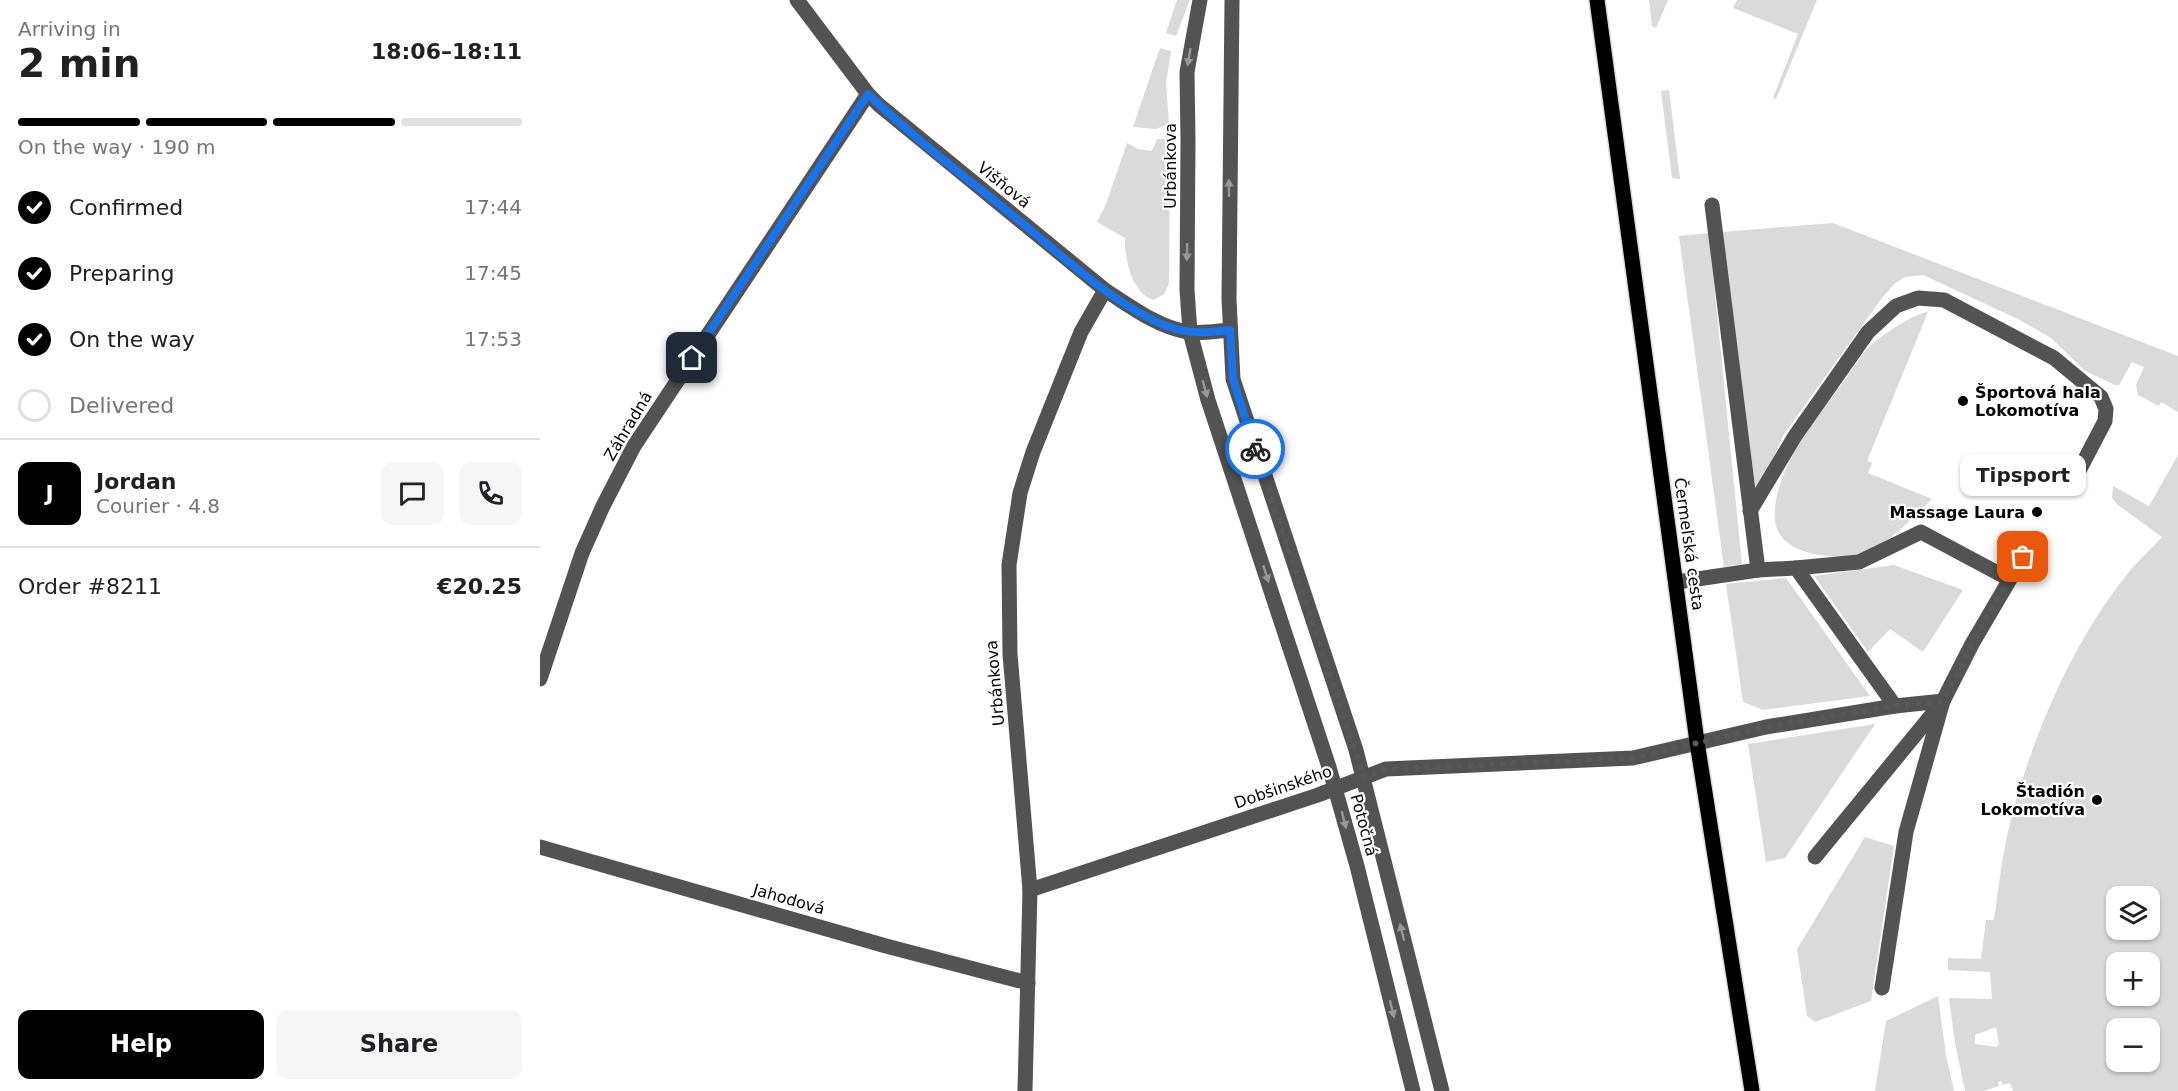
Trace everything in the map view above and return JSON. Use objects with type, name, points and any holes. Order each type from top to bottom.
[{"type":"main road","name":"Čermeľská cesta","points":[[1597,0],[1697,742],[1752,1091]]},
{"type":"street","name":"Višňová","points":[[797,0],[868,94],[900,123],[1105,290],[1152,319],[1190,332],[1230,330]]},
{"type":"street","name":"Urbánkova","points":[[1190,332],[1187,290],[1187,72],[1200,0]]},
{"type":"street","points":[[1230,330],[1232,0]]},
{"type":"street","name":"Záhradná","points":[[540,679],[582,553],[634,446],[868,94]]},
{"type":"street","points":[[1712,205],[1758,570]]},
{"type":"street","name":"Urbánkova","points":[[1025,1091],[1030,890],[1010,654],[1009,565],[1020,493],[1033,452],[1081,332],[1105,290]]},
{"type":"street","points":[[1750,511],[1795,436],[1868,332],[1896,306],[1918,298],[1944,300],[2054,358],[2101,397],[2106,409],[2105,421],[2072,484]]},
{"type":"street","name":"Potočná","points":[[1230,330],[1231,365],[1236,391],[1364,777],[1442,1091]]},
{"type":"street","name":"Potočná","points":[[1190,332],[1208,400],[1310,705],[1335,788],[1357,866],[1413,1091]]},
{"type":"street","points":[[1677,582],[1758,570],[1859,562],[1921,532],[2009,579]]},
{"type":"street","points":[[1882,988],[1906,832],[1943,701],[1972,644],[2023,557]]},
{"type":"street","points":[[1796,568],[1895,706]]},
{"type":"street","points":[[1815,857],[1943,701]]},
{"type":"street","name":"Dobšinského","points":[[1030,890],[1093,871],[1386,769],[1633,758],[1766,727],[1895,706],[1943,701]]},
{"type":"street","name":"Jahodová","points":[[540,847],[886,946],[1028,983]]},
{"type":"shaded area","points":[[1177,0],[1190,0],[1176,36],[1166,33]]},
{"type":"shaded area","points":[[1649,0],[1668,0],[1656,28],[1652,26]]},
{"type":"shaded area","points":[[1737,0],[1817,0],[1776,99],[1773,98],[1798,34],[1733,8]]},
{"type":"shaded area","points":[[1160,48],[1171,51],[1166,83],[1169,124],[1156,129],[1133,127]]},
{"type":"shaded area","points":[[1669,90],[1680,179],[1672,178],[1661,91]]},
{"type":"shaded area","points":[[1157,139],[1170,139],[1169,284],[1164,294],[1154,300],[1140,291],[1135,283],[1128,265],[1125,238],[1097,222],[1106,204],[1127,143],[1138,149],[1152,151]]},
{"type":"shaded area","points":[[1833,223],[2178,356],[2178,412],[2161,402],[2159,406],[2138,395],[2136,385],[2144,367],[2132,362],[2119,385],[2115,385],[2085,371],[2051,338],[2020,320],[1923,275],[1905,277],[1894,284],[1882,298],[1784,434],[1756,496],[1722,232]]},
{"type":"shaded area","points":[[1709,233],[1742,564],[1724,567],[1679,236]]},
{"type":"shaded area","points":[[1928,312],[1867,461],[1872,463],[1868,473],[1932,499],[1889,539],[1860,555],[1839,557],[1822,555],[1807,552],[1792,545],[1781,535],[1775,521],[1780,484],[1797,448],[1866,350],[1895,327]]},
{"type":"shaded area","name":"Štadión Lokomotíva","points":[[2178,455],[2178,1091],[2013,1091],[2010,1083],[2003,1085],[2001,1081],[1998,1082],[1999,1086],[1984,1091],[1965,1091],[1949,998],[1992,999],[1990,972],[1948,970],[1948,958],[1981,959],[1986,920],[1994,920],[2004,852],[2013,812],[2046,715],[2060,683],[2094,621],[2133,567],[2162,537],[2118,505],[2112,498],[2113,486],[2149,506]],"holes":[[[1996,1027],[1999,1044],[1997,1047],[1975,1044],[1975,1035]]]},
{"type":"shaded area","points":[[1894,565],[1963,590],[1923,652],[1890,629],[1868,652],[1814,576]]},
{"type":"shaded area","points":[[1786,578],[1870,696],[1763,710],[1743,702],[1726,584]]},
{"type":"shaded area","points":[[1875,724],[1785,858],[1766,862],[1748,744]]},
{"type":"shaded area","points":[[1865,837],[1894,846],[1871,1001],[1815,1022],[1807,1016],[1797,949]]},
{"type":"shaded area","points":[[1938,996],[1946,1055],[1954,1091],[1875,1091],[1886,1021]]},
{"type":"way so far","points":[[1255,449],[1364,777],[1386,769],[1633,758],[1766,727],[1895,706],[1943,701],[1982,626],[2023,557]]},
{"type":"place","name":"Športová hala Lokomotíva","points":[[1963,401]]},
{"type":"place","name":"Massage Laura","points":[[2037,512]]},
{"type":"place","name":"Tipsport","points":[[2023,557]]},
{"type":"place","name":"Štadión Lokomotíva","points":[[2097,800]]},
{"type":"route","points":[[692,358],[868,94],[900,123],[1105,290],[1145,315],[1175,328],[1190,332],[1230,330],[1233,379],[1255,449]]}]
